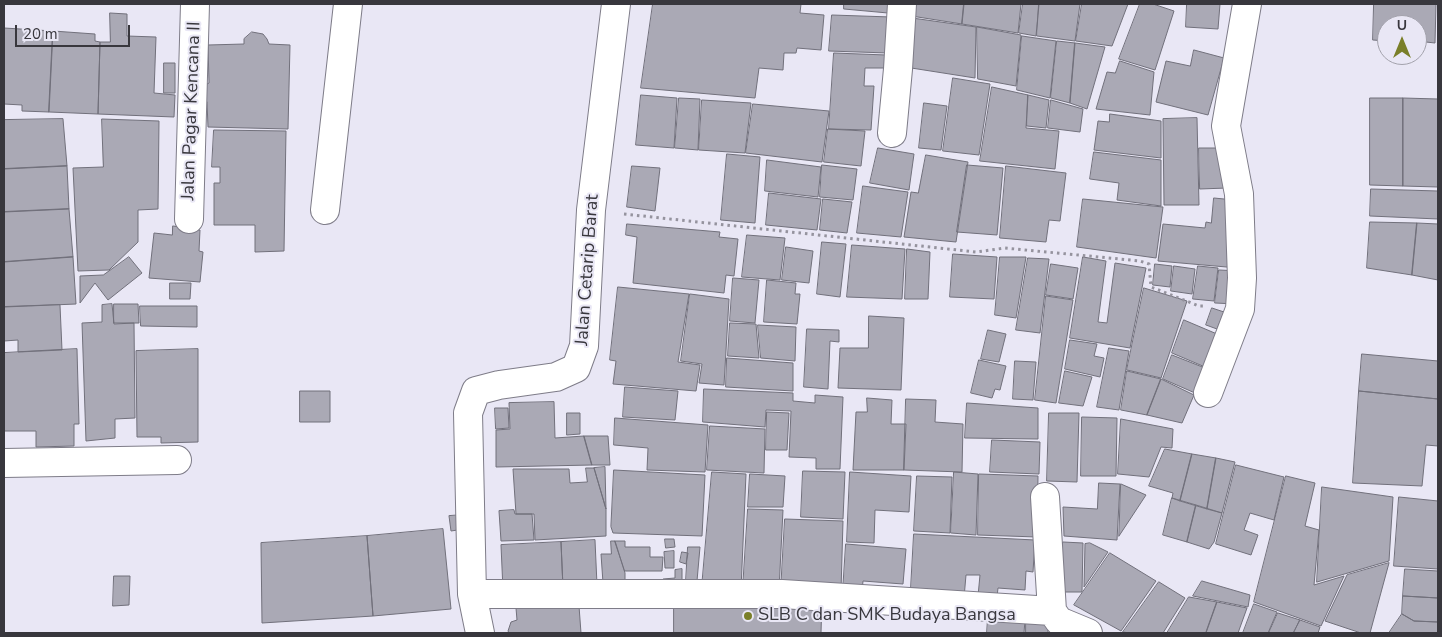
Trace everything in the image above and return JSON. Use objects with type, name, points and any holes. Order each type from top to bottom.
[{"type":"street","name":"Jalan Pagar Kencana II","points":[[189,219],[195,4]]},
{"type":"street","points":[[325,210],[348,4]]},
{"type":"street","name":"Jalan Cetarip Barat","points":[[480,633],[472,594],[468,413],[476,391],[499,385],[556,377],[576,368],[584,346],[591,210],[616,4]]},
{"type":"street","points":[[892,133],[902,4]]},
{"type":"street","points":[[1208,392],[1240,310],[1242,278],[1239,194],[1226,126],[1247,4]]},
{"type":"street","points":[[4,463],[177,460]]},
{"type":"street","points":[[1045,496],[1052,611],[1059,621],[1088,633]]},
{"type":"street","points":[[472,594],[782,594],[1052,611]]},
{"type":"path","points":[[591,210],[976,252],[1005,248],[1140,261],[1149,264],[1151,287],[1199,306],[1240,310]]},
{"type":"building","points":[[653,4],[801,4],[800,13],[824,15],[821,50],[797,48],[796,53],[784,53],[783,70],[759,68],[755,98],[641,88]]},
{"type":"building","points":[[844,4],[890,4],[888,13],[844,9]]},
{"type":"building","points":[[907,4],[964,4],[962,24],[905,15]]},
{"type":"building","points":[[964,4],[1021,4],[1018,33],[962,24]]},
{"type":"building","points":[[1023,4],[1039,4],[1036,36],[1019,33]]},
{"type":"building","points":[[1039,4],[1080,4],[1075,41],[1037,36]]},
{"type":"building","points":[[1082,4],[1128,4],[1112,46],[1076,41]]},
{"type":"building","points":[[1140,4],[1153,4],[1174,11],[1155,70],[1119,59]]},
{"type":"building","points":[[1187,4],[1220,4],[1218,29],[1186,27]]},
{"type":"building","points":[[1374,4],[1436,4],[1435,43],[1427,42],[1427,15],[1377,15],[1377,40],[1373,40]]},
{"type":"building","points":[[110,13],[127,14],[127,36],[156,37],[154,93],[175,95],[174,117],[98,114],[100,42],[110,42]]},
{"type":"building","points":[[832,15],[891,17],[888,53],[829,51]]},
{"type":"building","points":[[905,17],[976,27],[975,78],[905,67]]},
{"type":"building","points":[[977,27],[1021,35],[1016,86],[978,79]]},
{"type":"building","points":[[4,28],[53,31],[49,112],[22,111],[22,105],[4,104]]},
{"type":"building","points":[[53,31],[95,34],[95,41],[100,42],[98,114],[49,112]]},
{"type":"building","points":[[252,32],[263,34],[269,44],[290,45],[288,129],[208,127],[205,85],[209,83],[208,45],[244,44],[244,39]]},
{"type":"building","points":[[1022,36],[1056,41],[1050,98],[1017,90]]},
{"type":"building","points":[[1057,41],[1075,43],[1070,103],[1051,98]]},
{"type":"building","points":[[1075,43],[1105,47],[1087,109],[1070,103]]},
{"type":"building","points":[[1194,50],[1224,58],[1208,115],[1156,102],[1166,61],[1190,66]]},
{"type":"building","points":[[834,53],[886,55],[886,68],[865,68],[864,86],[874,86],[871,130],[829,129]]},
{"type":"building","points":[[1120,61],[1154,72],[1150,115],[1096,109],[1107,72],[1115,73]]},
{"type":"building","points":[[164,63],[175,63],[175,93],[164,93]]},
{"type":"building","points":[[953,78],[990,84],[979,155],[943,151]]},
{"type":"building","points":[[992,87],[1028,95],[1026,128],[1059,131],[1055,169],[980,161]]},
{"type":"building","points":[[641,95],[677,98],[674,148],[636,145]]},
{"type":"building","points":[[1028,95],[1049,100],[1046,128],[1027,126]]},
{"type":"building","points":[[679,98],[700,99],[698,150],[675,148]]},
{"type":"building","points":[[1370,98],[1403,98],[1403,186],[1370,185]]},
{"type":"building","points":[[1403,98],[1438,99],[1438,187],[1403,186]]},
{"type":"building","points":[[702,100],[751,103],[745,153],[699,150]]},
{"type":"building","points":[[1051,100],[1083,109],[1080,132],[1048,128]]},
{"type":"building","points":[[924,103],[947,106],[941,150],[919,148]]},
{"type":"building","points":[[753,104],[829,111],[822,162],[746,153]]},
{"type":"building","points":[[1110,114],[1161,121],[1161,158],[1094,150],[1098,121],[1109,122]]},
{"type":"building","points":[[1197,118],[1199,205],[1164,205],[1163,119]]},
{"type":"building","points":[[63,119],[67,166],[4,169],[4,120]]},
{"type":"building","points":[[102,119],[159,121],[158,209],[138,210],[138,242],[109,270],[78,271],[73,168],[103,167]]},
{"type":"building","points":[[828,129],[865,131],[861,166],[824,162]]},
{"type":"building","points":[[214,130],[286,131],[284,251],[255,252],[255,225],[214,225],[214,183],[220,183],[220,167],[212,167]]},
{"type":"building","points":[[878,148],[914,154],[909,190],[870,183]]},
{"type":"building","points":[[1199,148],[1217,148],[1218,159],[1227,159],[1227,188],[1200,189]]},
{"type":"building","points":[[1094,152],[1161,160],[1161,206],[1117,200],[1119,183],[1090,179]]},
{"type":"building","points":[[727,154],[760,157],[755,223],[721,220]]},
{"type":"building","points":[[926,155],[968,162],[956,242],[904,237],[911,192],[918,193]]},
{"type":"building","points":[[767,160],[821,167],[818,197],[765,191]]},
{"type":"building","points":[[822,165],[857,169],[853,200],[820,197]]},
{"type":"building","points":[[967,165],[1003,168],[997,235],[957,232]]},
{"type":"building","points":[[67,166],[69,209],[4,212],[4,169]]},
{"type":"building","points":[[632,166],[660,168],[655,211],[627,207]]},
{"type":"building","points":[[1006,166],[1066,173],[1060,221],[1049,220],[1046,242],[1000,238]]},
{"type":"building","points":[[863,186],[908,192],[901,237],[857,233]]},
{"type":"building","points":[[1371,189],[1438,191],[1438,219],[1370,216]]},
{"type":"building","points":[[769,193],[821,199],[817,230],[766,225]]},
{"type":"building","points":[[1214,198],[1234,200],[1238,268],[1158,261],[1163,224],[1205,228],[1206,222],[1211,223]]},
{"type":"building","points":[[823,199],[852,202],[847,233],[820,230]]},
{"type":"building","points":[[1083,199],[1163,207],[1156,258],[1077,247]]},
{"type":"building","points":[[69,209],[73,257],[4,262],[4,212]]},
{"type":"building","points":[[1370,222],[1417,223],[1412,275],[1367,268]]},
{"type":"building","points":[[1417,223],[1438,224],[1438,280],[1412,275]]},
{"type":"building","points":[[627,224],[720,232],[719,237],[738,239],[734,276],[726,275],[724,293],[633,283],[637,237],[626,235]]},
{"type":"building","points":[[173,226],[200,230],[199,251],[203,252],[200,282],[149,278],[154,233],[172,235]]},
{"type":"building","points":[[747,235],[785,238],[780,280],[742,277]]},
{"type":"building","points":[[822,242],[846,244],[840,297],[817,294]]},
{"type":"building","points":[[852,245],[905,249],[902,299],[847,297]]},
{"type":"building","points":[[786,247],[813,251],[809,283],[782,280]]},
{"type":"building","points":[[907,249],[930,252],[928,299],[905,299]]},
{"type":"building","points":[[953,254],[997,257],[994,299],[950,297]]},
{"type":"building","points":[[73,257],[76,304],[4,307],[4,262]]},
{"type":"building","points":[[129,257],[142,273],[108,300],[95,283],[80,303],[80,276],[103,275]]},
{"type":"building","points":[[1000,257],[1026,257],[1016,318],[995,315]]},
{"type":"building","points":[[1083,257],[1106,261],[1098,322],[1107,323],[1115,263],[1146,268],[1130,348],[1070,338]]},
{"type":"building","points":[[1028,258],[1049,259],[1040,333],[1016,330]]},
{"type":"building","points":[[1051,264],[1078,268],[1073,299],[1046,295]]},
{"type":"building","points":[[1155,264],[1172,266],[1170,287],[1153,285]]},
{"type":"building","points":[[1174,266],[1195,269],[1192,294],[1171,291]]},
{"type":"building","points":[[1198,266],[1218,268],[1214,301],[1193,299]]},
{"type":"building","points":[[1219,270],[1240,271],[1236,304],[1215,303]]},
{"type":"building","points":[[733,278],[759,280],[755,323],[730,321]]},
{"type":"building","points":[[767,280],[796,283],[795,294],[800,294],[797,324],[764,322]]},
{"type":"building","points":[[170,283],[191,283],[190,299],[170,299]]},
{"type":"building","points":[[618,287],[689,294],[678,362],[700,365],[696,391],[613,384],[616,361],[610,360]]},
{"type":"building","points":[[1144,288],[1187,301],[1161,378],[1127,370]]},
{"type":"building","points":[[690,294],[729,299],[724,385],[699,383],[702,364],[681,361]]},
{"type":"building","points":[[1046,296],[1073,300],[1056,403],[1035,400]]},
{"type":"building","points":[[112,304],[114,324],[134,323],[135,418],[115,419],[115,438],[86,441],[82,323],[102,322],[102,305]]},
{"type":"building","points":[[114,304],[138,304],[139,323],[114,323]]},
{"type":"building","points":[[60,305],[62,350],[18,352],[18,340],[4,341],[4,307]]},
{"type":"building","points":[[140,306],[197,306],[197,327],[141,326]]},
{"type":"building","points":[[1212,308],[1224,312],[1217,329],[1206,325]]},
{"type":"building","points":[[869,316],[904,318],[901,390],[838,388],[840,348],[868,348]]},
{"type":"building","points":[[1184,320],[1217,334],[1205,367],[1172,353]]},
{"type":"building","points":[[730,323],[756,324],[759,358],[728,356]]},
{"type":"building","points":[[758,325],[796,327],[795,361],[761,358]]},
{"type":"building","points":[[807,329],[839,330],[839,342],[830,341],[828,389],[804,387]]},
{"type":"building","points":[[988,330],[1006,334],[999,362],[981,359]]},
{"type":"building","points":[[1070,340],[1097,344],[1094,356],[1104,358],[1100,377],[1065,369]]},
{"type":"building","points":[[1109,348],[1129,351],[1119,410],[1097,407]]},
{"type":"building","points":[[77,349],[79,424],[74,424],[74,446],[36,447],[36,431],[4,431],[4,353]]},
{"type":"building","points":[[198,349],[198,442],[161,443],[161,437],[137,437],[136,351]]},
{"type":"building","points":[[1362,354],[1438,361],[1438,399],[1359,391]]},
{"type":"building","points":[[1172,355],[1205,368],[1195,393],[1163,379]]},
{"type":"building","points":[[727,358],[793,363],[793,391],[726,387]]},
{"type":"building","points":[[979,360],[1006,366],[1000,390],[995,389],[992,398],[971,393]]},
{"type":"building","points":[[1015,361],[1036,362],[1033,400],[1013,399]]},
{"type":"building","points":[[1065,371],[1092,377],[1083,406],[1059,403]]},
{"type":"building","points":[[1127,371],[1161,379],[1147,415],[1121,410]]},
{"type":"building","points":[[1161,379],[1194,395],[1182,423],[1147,415]]},
{"type":"building","points":[[625,387],[678,391],[675,420],[623,417]]},
{"type":"building","points":[[704,389],[793,393],[793,401],[815,403],[815,395],[843,397],[840,469],[816,469],[816,458],[789,457],[791,411],[766,410],[765,427],[703,422]]},
{"type":"building","points":[[300,391],[330,391],[330,422],[300,422]]},
{"type":"building","points":[[1359,391],[1438,399],[1438,446],[1426,445],[1422,486],[1353,483]]},
{"type":"building","points":[[867,398],[892,400],[891,424],[906,424],[904,470],[853,470],[856,412],[867,412]]},
{"type":"building","points":[[906,399],[936,400],[935,422],[963,424],[962,472],[904,470]]},
{"type":"building","points":[[554,402],[555,438],[584,436],[592,465],[496,467],[496,430],[510,429],[509,403]]},
{"type":"building","points":[[967,403],[1038,408],[1038,439],[965,438]]},
{"type":"building","points":[[495,408],[508,408],[509,428],[496,429]]},
{"type":"building","points":[[767,412],[789,413],[787,450],[766,450]]},
{"type":"building","points":[[567,413],[580,413],[580,434],[567,435]]},
{"type":"building","points":[[1049,413],[1079,413],[1077,482],[1047,481]]},
{"type":"building","points":[[1082,417],[1117,418],[1116,476],[1081,476]]},
{"type":"building","points":[[615,418],[708,425],[705,472],[647,470],[648,448],[614,445]]},
{"type":"building","points":[[1121,419],[1173,429],[1172,448],[1161,447],[1149,477],[1118,474]]},
{"type":"building","points":[[710,426],[765,429],[764,473],[707,470]]},
{"type":"building","points":[[584,436],[608,436],[610,465],[592,465]]},
{"type":"building","points":[[992,440],[1040,442],[1039,474],[990,472]]},
{"type":"building","points":[[1165,449],[1192,454],[1180,501],[1172,498],[1173,493],[1149,486]]},
{"type":"building","points":[[1192,454],[1216,458],[1207,509],[1180,501]]},
{"type":"building","points":[[1216,458],[1235,462],[1222,513],[1207,509]]},
{"type":"building","points":[[1236,465],[1284,477],[1274,520],[1250,513],[1244,530],[1258,535],[1251,555],[1216,544]]},
{"type":"building","points":[[605,467],[606,509],[594,468]]},
{"type":"building","points":[[586,468],[594,468],[606,509],[606,536],[535,540],[534,514],[516,514],[513,469],[569,469],[570,483],[587,482]]},
{"type":"building","points":[[614,470],[705,475],[702,536],[613,533],[611,527]]},
{"type":"building","points":[[803,471],[845,472],[843,519],[801,517]]},
{"type":"building","points":[[712,472],[746,474],[741,589],[702,587]]},
{"type":"building","points":[[850,472],[911,476],[909,512],[875,510],[874,543],[847,542]]},
{"type":"building","points":[[954,472],[978,474],[976,535],[951,533]]},
{"type":"building","points":[[750,474],[785,476],[783,507],[748,507]]},
{"type":"building","points":[[979,474],[1038,476],[1037,537],[978,535]]},
{"type":"building","points":[[917,476],[952,477],[950,533],[914,531]]},
{"type":"building","points":[[1286,476],[1315,483],[1305,526],[1319,530],[1314,585],[1344,576],[1321,626],[1254,602]]},
{"type":"building","points":[[1099,483],[1120,484],[1117,540],[1064,536],[1063,507],[1097,509]]},
{"type":"building","points":[[1121,484],[1146,495],[1119,536]]},
{"type":"building","points":[[1322,487],[1393,497],[1389,561],[1317,582]]},
{"type":"building","points":[[1399,497],[1438,501],[1438,569],[1394,566]]},
{"type":"building","points":[[1172,498],[1196,505],[1187,542],[1163,535]]},
{"type":"building","points":[[1196,505],[1222,513],[1214,542],[1209,549],[1187,542]]},
{"type":"building","points":[[748,509],[783,510],[779,590],[743,588]]},
{"type":"building","points":[[514,510],[515,514],[532,514],[534,540],[501,541],[499,511]]},
{"type":"building","points":[[463,515],[464,529],[451,531],[449,516]]},
{"type":"building","points":[[785,519],[843,521],[841,591],[781,590]]},
{"type":"building","points":[[443,529],[451,609],[373,616],[367,536]]},
{"type":"building","points":[[914,534],[1035,540],[1033,572],[1026,571],[1025,590],[998,588],[997,597],[978,596],[980,575],[966,575],[964,598],[928,596],[928,589],[911,588]]},
{"type":"building","points":[[367,536],[373,616],[262,623],[261,543]]},
{"type":"building","points":[[665,539],[674,539],[675,547],[666,548]]},
{"type":"building","points":[[595,540],[597,585],[563,588],[561,542]]},
{"type":"building","points":[[611,541],[615,541],[625,573],[625,583],[603,583],[601,554],[611,554]]},
{"type":"building","points":[[615,541],[625,541],[625,547],[650,547],[650,557],[663,557],[662,571],[625,571]]},
{"type":"building","points":[[561,542],[563,588],[503,590],[501,545]]},
{"type":"building","points":[[1063,542],[1083,543],[1082,592],[1059,592]]},
{"type":"building","points":[[1090,543],[1108,552],[1084,587],[1085,544]]},
{"type":"building","points":[[846,544],[906,549],[903,584],[863,581],[862,592],[843,591]]},
{"type":"building","points":[[688,547],[700,547],[697,581],[686,581]]},
{"type":"building","points":[[674,551],[674,568],[665,568],[664,552]]},
{"type":"building","points":[[682,552],[688,553],[686,564],[680,562]]},
{"type":"building","points":[[1110,553],[1156,581],[1121,631],[1074,605]]},
{"type":"building","points":[[1389,563],[1370,633],[1361,633],[1325,621],[1347,575]]},
{"type":"building","points":[[682,569],[682,587],[664,587],[663,579],[675,578],[675,570]]},
{"type":"building","points":[[1405,569],[1438,571],[1438,598],[1403,596]]},
{"type":"building","points":[[114,576],[130,576],[129,605],[113,606]]},
{"type":"building","points":[[1202,581],[1250,595],[1248,607],[1193,596]]},
{"type":"building","points":[[1159,582],[1185,598],[1163,633],[1123,632]]},
{"type":"building","points":[[1403,596],[1438,598],[1438,622],[1414,621],[1402,614]]},
{"type":"building","name":"SLB C dan SMK Budaya Bangsa","points":[[674,597],[822,599],[821,633],[674,633]]},
{"type":"building","points":[[1189,597],[1217,602],[1206,633],[1167,633]]},
{"type":"building","points":[[1217,602],[1247,608],[1238,633],[1206,633]]},
{"type":"building","points":[[1254,604],[1277,612],[1268,633],[1243,633]]},
{"type":"building","points":[[579,606],[581,633],[509,633],[508,631],[511,622],[517,620],[516,608]]},
{"type":"building","points":[[1278,613],[1300,620],[1293,633],[1269,633]]},
{"type":"building","points":[[1402,614],[1414,621],[1438,622],[1438,633],[1389,633]]},
{"type":"building","points":[[988,618],[1025,620],[1024,633],[987,633]]},
{"type":"building","points":[[1026,620],[1048,624],[1048,633],[1026,633]]},
{"type":"building","points":[[1300,620],[1320,627],[1318,633],[1294,633]]},
{"type":"place","name":"SLB C dan SMK Budaya Bangsa","points":[[748,616]]}]
